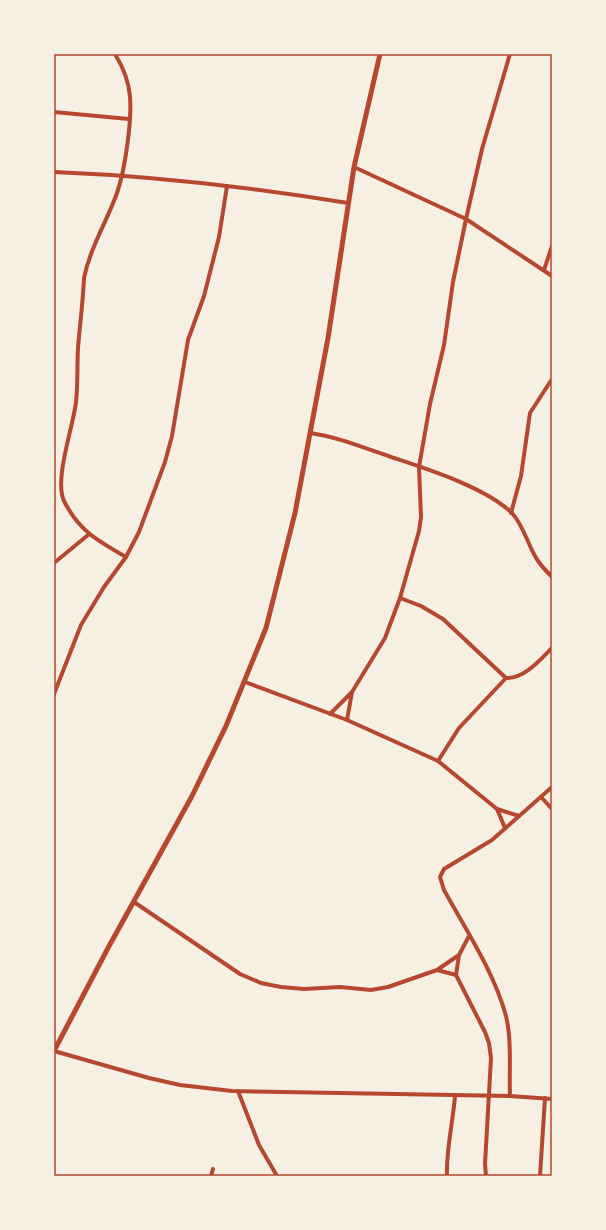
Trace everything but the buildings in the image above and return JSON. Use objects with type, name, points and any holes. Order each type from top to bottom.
[{"type":"street","points":[[115,54],[127,79],[130,97],[129,119],[122,175],[116,194],[88,260],[84,278],[76,402],[60,487],[64,501],[88,535],[126,557]]},
{"type":"street","points":[[380,54],[354,167],[328,338],[295,513],[266,628],[226,726],[192,796],[54,1051],[148,1078],[180,1085],[238,1091],[510,1096],[552,1099]]},
{"type":"street","points":[[330,714],[352,692],[385,638],[400,598],[420,531],[421,517],[419,467],[430,404],[444,345],[453,282],[482,149],[510,54]]},
{"type":"street","points":[[54,112],[92,114],[129,119]]},
{"type":"street","points":[[354,167],[466,220],[552,276]]},
{"type":"street","points":[[54,172],[122,175],[268,190],[348,203]]},
{"type":"street","points":[[54,694],[81,625],[104,587],[126,557],[139,532],[165,462],[174,421],[188,340],[206,288],[219,237],[227,186]]},
{"type":"street","points":[[544,270],[552,246]]},
{"type":"street","points":[[511,513],[521,476],[530,413],[552,379]]},
{"type":"street","points":[[310,433],[331,436],[419,467],[465,484],[491,499],[511,513],[520,523],[535,557],[552,577]]},
{"type":"street","points":[[54,562],[88,535]]},
{"type":"street","points":[[400,598],[421,606],[443,619],[506,678],[514,678],[529,670],[552,648]]},
{"type":"street","points":[[438,761],[459,728],[506,678]]},
{"type":"street","points":[[245,682],[347,720],[438,761],[497,809],[519,816]]},
{"type":"street","points":[[347,720],[352,692]]},
{"type":"street","points":[[510,1096],[506,1017],[488,973],[444,890],[440,877],[444,869],[492,840],[552,787]]},
{"type":"street","points":[[541,797],[552,809]]},
{"type":"street","points":[[497,809],[505,828]]},
{"type":"street","points":[[134,902],[240,974],[267,984],[304,989],[340,987],[371,990],[388,987],[437,970],[459,955]]},
{"type":"street","points":[[469,936],[459,955],[456,975],[490,1043],[491,1058],[485,1164],[486,1176]]},
{"type":"street","points":[[437,970],[456,975]]},
{"type":"street","points":[[238,1091],[260,1145],[277,1176]]},
{"type":"street","points":[[447,1176],[447,1160],[455,1096]]},
{"type":"street","points":[[540,1176],[546,1098]]},
{"type":"street","points":[[211,1176],[213,1169]]}]
